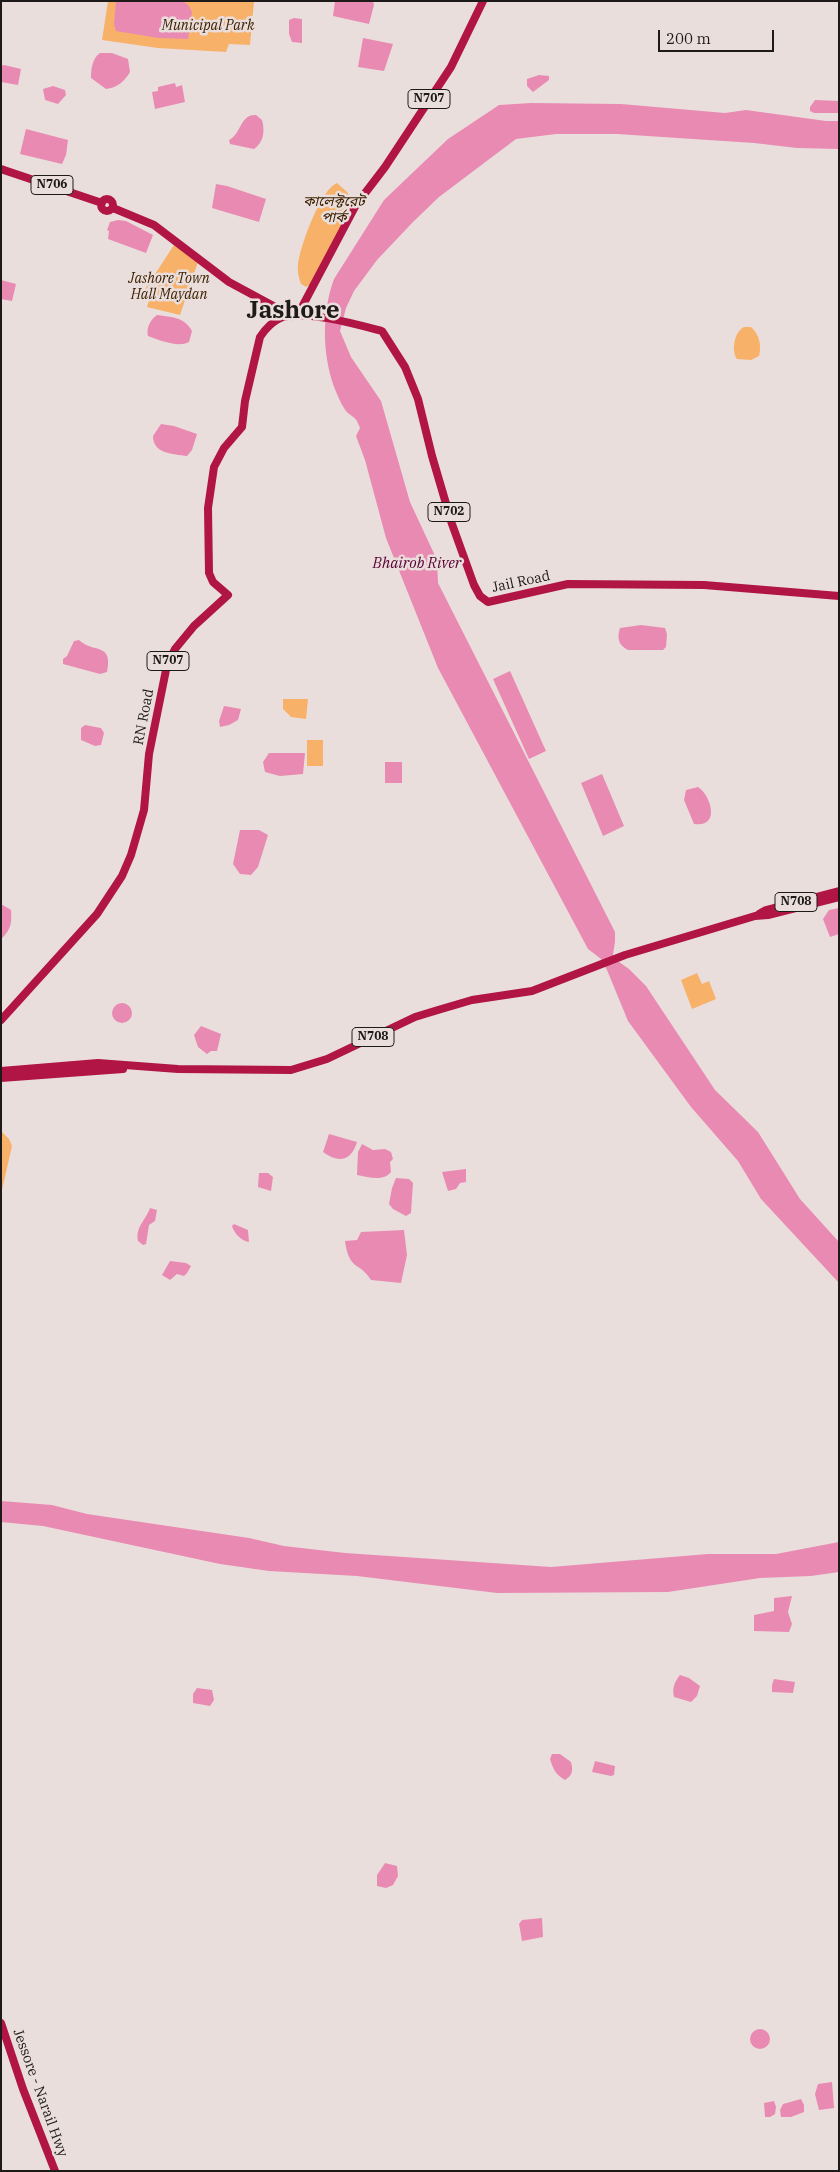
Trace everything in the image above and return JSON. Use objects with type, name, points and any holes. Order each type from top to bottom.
[{"type":"highway","name":"N707","points":[[294,316],[325,273],[365,192],[385,167],[451,67],[483,1]]},
{"type":"highway","name":"N706","points":[[1,169],[102,203],[104,200],[110,199],[113,204],[112,208],[152,224],[229,282],[294,316]]},
{"type":"highway","name":"Jail Road","points":[[294,316],[321,318],[382,331],[389,341],[405,367],[418,398],[434,465],[474,585],[480,596],[488,602],[568,584],[704,585],[839,596]]},
{"type":"highway","name":"RN Road","points":[[1,1020],[97,914],[122,876],[130,859],[144,810],[149,754],[167,665],[174,650],[194,626],[228,595],[213,582],[209,573],[208,508],[214,467],[224,448],[242,427],[244,401],[261,335],[280,319],[294,316]]},
{"type":"highway","name":"N708","points":[[755,916],[766,910],[839,891]]},
{"type":"highway","name":"N708","points":[[1,1071],[98,1064],[291,1070],[327,1059],[415,1018],[456,1004],[532,990],[625,954],[755,916],[768,915],[839,897]]},
{"type":"highway","name":"N708","points":[[1,1078],[155,1067]]},
{"type":"highway","name":"Jessore - Narail Hwy","points":[[1,2023],[23,2088],[55,2171]]},
{"type":"green space","name":"Municipal Park","points":[[108,1],[254,1],[250,45],[229,44],[226,52],[158,48],[102,40]]},
{"type":"green space","name":"কালেক্টরেট পার্ক","points":[[337,183],[347,192],[355,205],[311,284],[306,287],[301,284],[298,270],[303,246],[318,207],[324,196]]},
{"type":"green space","name":"Jashore Town Hall Maydan","points":[[174,245],[198,262],[180,315],[147,307],[151,293],[144,291]]},
{"type":"green space","points":[[744,327],[751,327],[759,340],[759,356],[751,360],[737,359],[735,356],[734,342],[738,333]]},
{"type":"green space","points":[[283,699],[308,699],[306,719],[291,717],[283,709]]},
{"type":"green space","points":[[307,740],[323,740],[323,766],[307,766]]},
{"type":"green space","points":[[697,973],[702,984],[709,981],[716,999],[692,1009],[681,980]]},
{"type":"green space","points":[[1,1131],[9,1139],[12,1146],[2,1190]]},
{"type":"water","points":[[116,1],[183,1],[192,12],[188,39],[158,38],[116,31],[114,24]]},
{"type":"water","points":[[335,1],[373,1],[374,5],[369,24],[333,16]]},
{"type":"water","points":[[294,18],[302,19],[302,43],[292,42],[289,34],[289,20]]},
{"type":"water","points":[[363,38],[393,44],[384,71],[358,67]]},
{"type":"water","points":[[100,53],[112,53],[128,59],[130,72],[117,86],[106,89],[91,78],[94,61]]},
{"type":"water","points":[[1,66],[21,69],[18,85],[1,82]]},
{"type":"water","points":[[539,75],[549,76],[549,80],[533,92],[527,86],[527,79]]},
{"type":"water","points":[[175,83],[176,87],[182,85],[185,102],[155,109],[152,92],[158,91],[158,87]]},
{"type":"water","points":[[53,86],[65,90],[66,95],[58,104],[45,100],[43,89]]},
{"type":"water","points":[[815,100],[839,101],[839,113],[814,113],[810,111],[810,107]]},
{"type":"water","name":"Bhairob River","points":[[531,103],[621,104],[725,113],[746,110],[826,121],[839,121],[839,149],[797,148],[754,143],[617,134],[556,134],[516,139],[439,197],[377,260],[354,291],[346,308],[340,331],[351,357],[381,401],[410,502],[437,560],[438,583],[615,932],[613,954],[615,959],[629,969],[646,986],[715,1090],[758,1132],[800,1199],[839,1242],[839,1283],[761,1199],[738,1161],[691,1107],[628,1021],[607,970],[601,959],[588,949],[438,668],[386,538],[365,460],[356,436],[360,428],[356,419],[346,411],[338,396],[328,367],[325,322],[334,279],[384,200],[448,139],[499,105]]},
{"type":"water","points":[[256,115],[262,120],[263,136],[260,143],[254,149],[230,144],[229,140],[244,121]]},
{"type":"water","points":[[26,129],[68,140],[66,155],[62,164],[20,154]]},
{"type":"water","points":[[216,184],[266,199],[259,222],[212,208]]},
{"type":"water","points":[[126,221],[153,235],[146,253],[108,239],[109,231],[107,230],[110,222]]},
{"type":"water","points":[[1,280],[16,284],[12,301],[1,299]]},
{"type":"water","points":[[157,315],[177,318],[186,323],[192,331],[189,342],[174,344],[148,336],[149,324]]},
{"type":"water","points":[[161,424],[174,426],[197,434],[192,450],[187,456],[165,452],[156,446],[153,436]]},
{"type":"water","points":[[641,625],[665,628],[667,634],[666,647],[663,650],[628,650],[622,646],[619,638],[620,628]]},
{"type":"water","points":[[79,640],[90,647],[104,652],[108,662],[107,672],[100,674],[63,664],[63,659],[67,656],[74,641]]},
{"type":"water","points":[[510,671],[546,751],[529,759],[493,679]]},
{"type":"water","points":[[224,706],[241,709],[238,720],[220,727],[219,721]]},
{"type":"water","points":[[85,725],[101,728],[104,733],[101,745],[95,746],[81,740],[81,728]]},
{"type":"water","points":[[269,753],[305,753],[303,774],[280,776],[265,772],[263,762]]},
{"type":"water","points":[[385,762],[402,762],[402,783],[385,783]]},
{"type":"water","points":[[602,774],[624,826],[603,836],[581,783]]},
{"type":"water","points":[[698,787],[703,791],[710,803],[711,816],[708,821],[702,824],[694,824],[684,800],[686,790]]},
{"type":"water","points":[[240,830],[259,830],[268,835],[258,867],[251,875],[240,874],[233,864]]},
{"type":"water","points":[[1,904],[11,910],[11,923],[1,939]]},
{"type":"water","points":[[839,908],[839,934],[830,937],[823,919],[829,910]]},
{"type":"water","points":[[122,1003],[129,1006],[132,1013],[129,1020],[122,1023],[115,1020],[112,1013],[115,1006]]},
{"type":"water","points":[[201,1026],[221,1034],[217,1051],[211,1051],[207,1054],[198,1047],[194,1035]]},
{"type":"water","points":[[329,1134],[357,1142],[348,1157],[343,1159],[334,1158],[323,1152]]},
{"type":"water","points":[[362,1144],[373,1150],[385,1149],[391,1152],[393,1159],[390,1162],[391,1172],[388,1175],[376,1178],[357,1175],[358,1152]]},
{"type":"water","points":[[466,1169],[466,1182],[460,1183],[456,1189],[448,1191],[442,1172]]},
{"type":"water","points":[[259,1173],[268,1173],[273,1177],[271,1191],[258,1187]]},
{"type":"water","points":[[396,1178],[409,1179],[413,1183],[411,1213],[406,1216],[393,1209],[389,1204]]},
{"type":"water","points":[[150,1208],[157,1210],[155,1221],[149,1225],[146,1244],[143,1245],[138,1241],[137,1236],[139,1228]]},
{"type":"water","points":[[234,1224],[248,1230],[249,1242],[236,1234],[232,1226]]},
{"type":"water","points":[[404,1230],[407,1255],[401,1283],[371,1280],[349,1257],[345,1241],[357,1240],[361,1232]]},
{"type":"water","points":[[170,1261],[186,1263],[191,1266],[184,1276],[177,1274],[170,1280],[162,1275]]},
{"type":"water","points":[[1,1501],[52,1505],[87,1514],[249,1538],[284,1546],[345,1553],[551,1567],[708,1554],[776,1554],[839,1542],[839,1572],[811,1576],[760,1578],[668,1592],[497,1593],[357,1576],[269,1571],[220,1564],[43,1526],[1,1522]]},
{"type":"water","points":[[792,1596],[788,1612],[792,1624],[789,1632],[754,1631],[754,1615],[774,1611],[774,1598]]},
{"type":"water","points":[[680,1675],[689,1678],[700,1686],[697,1696],[691,1702],[674,1697],[674,1686]]},
{"type":"water","points":[[774,1679],[795,1682],[793,1693],[772,1692]]},
{"type":"water","points":[[197,1688],[212,1690],[214,1700],[210,1706],[193,1703],[193,1694]]},
{"type":"water","points":[[552,1754],[560,1754],[571,1762],[572,1772],[565,1780],[554,1769],[550,1759]]},
{"type":"water","points":[[595,1761],[615,1766],[614,1775],[592,1772]]},
{"type":"water","points":[[385,1863],[397,1866],[398,1876],[393,1885],[386,1888],[377,1886],[377,1875]]},
{"type":"water","points":[[542,1918],[543,1937],[522,1941],[519,1924],[522,1920]]},
{"type":"water","points":[[760,2029],[767,2032],[770,2039],[767,2046],[760,2049],[753,2046],[750,2039],[753,2032]]},
{"type":"water","points":[[832,2082],[834,2108],[819,2110],[815,2094],[818,2084]]},
{"type":"water","points":[[801,2099],[804,2105],[804,2112],[791,2117],[781,2117],[780,2110],[783,2104]]},
{"type":"water","points":[[774,2101],[776,2107],[775,2114],[765,2117],[764,2103]]},
{"type":"district","name":"Jashore","points":[[293,311]]}]
